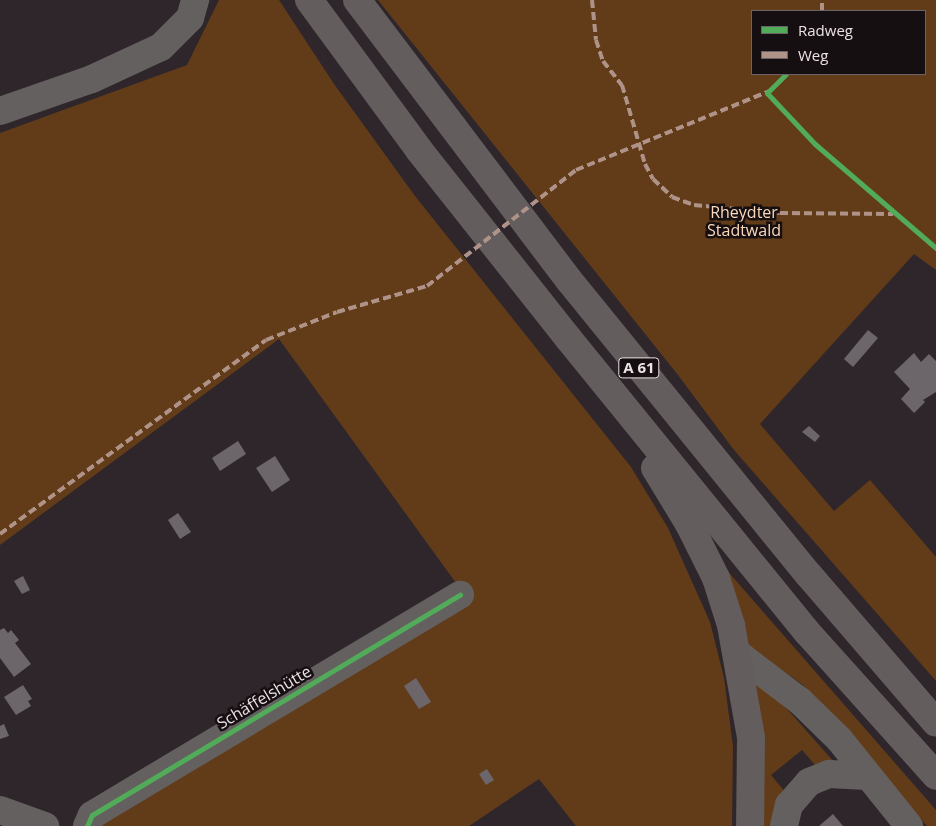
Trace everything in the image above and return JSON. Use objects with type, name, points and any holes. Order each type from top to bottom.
[{"type":"highway","name":"A 61","points":[[308,0],[419,150],[568,338],[806,632],[936,776]]},
{"type":"highway","name":"A 61","points":[[357,0],[574,287],[808,574],[936,723]]},
{"type":"highway","points":[[568,338],[689,524],[716,578],[738,654],[751,738],[750,826]]},
{"type":"street","points":[[0,111],[92,79],[161,47],[190,18],[196,0]]},
{"type":"street","name":"Schäffelshütte","points":[[87,826],[92,814],[460,595]]},
{"type":"street","points":[[738,654],[800,701],[838,739],[909,826]]},
{"type":"street","points":[[784,826],[789,805],[809,782],[829,774],[867,776]]},
{"type":"street","points":[[0,810],[44,826]]},
{"type":"green space","points":[[219,0],[279,0],[334,84],[415,196],[631,467],[668,528],[710,622],[724,678],[733,746],[732,826],[576,826],[539,779],[469,826],[100,826],[464,594],[279,339],[0,545],[0,133],[187,65]]},
{"type":"green space","name":"Rheydter Stadtwald","points":[[378,0],[936,0],[936,270],[914,254],[760,424],[834,511],[870,480],[936,557],[936,681],[734,450],[678,375]]},
{"type":"green space","points":[[704,544],[936,810],[936,826],[927,826],[802,684],[746,645]]},
{"type":"green space","points":[[751,680],[773,693],[834,762],[816,766],[802,750],[771,775],[785,792],[774,826],[760,826]]},
{"type":"building","points":[[868,330],[878,338],[853,367],[844,359]]},
{"type":"building","points":[[914,353],[921,362],[929,354],[936,361],[936,392],[923,400],[925,402],[914,413],[901,399],[910,389],[894,372]]},
{"type":"building","points":[[809,426],[820,436],[815,442],[802,432]]},
{"type":"building","points":[[238,441],[246,454],[220,471],[212,458]]},
{"type":"building","points":[[275,456],[290,480],[272,492],[256,468]]},
{"type":"building","points":[[178,513],[191,532],[180,539],[168,520]]},
{"type":"building","points":[[23,576],[30,590],[22,594],[14,581]]},
{"type":"building","points":[[4,628],[8,633],[11,630],[19,640],[15,643],[31,664],[14,677],[0,658],[0,630]]},
{"type":"building","points":[[416,678],[431,702],[419,709],[404,686]]},
{"type":"building","points":[[23,685],[32,699],[28,701],[31,706],[16,715],[4,697]]},
{"type":"building","points":[[4,724],[9,736],[0,739],[0,726]]},
{"type":"building","points":[[487,769],[494,780],[486,785],[479,774]]},
{"type":"building","points":[[833,814],[843,826],[819,826]]},
{"type":"marked path","points":[[592,0],[596,40],[603,61],[622,85],[645,164],[653,179],[672,197],[694,205],[780,213],[893,214]]},
{"type":"marked path","points":[[822,0],[822,10]]},
{"type":"marked path","points":[[0,534],[266,340],[337,312],[427,286],[576,170],[770,91]]},
{"type":"cycle path","points":[[785,75],[767,93],[815,144],[936,248]]},
{"type":"cycle path","points":[[87,826],[92,815],[460,595]]}]
